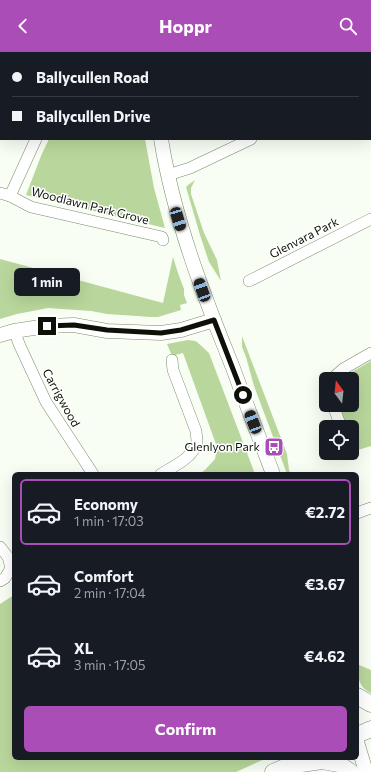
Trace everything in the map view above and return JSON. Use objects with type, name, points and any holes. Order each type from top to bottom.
[{"type":"main road","points":[[359,697],[371,704]]},
{"type":"main road","points":[[359,735],[371,729]]},
{"type":"main road","points":[[274,772],[292,762],[322,761],[339,764],[351,772]]},
{"type":"street","name":"Woodlawn Park Grove","points":[[35,140],[5,194],[31,207],[162,237],[163,240]]},
{"type":"street","points":[[161,140],[168,176],[183,234],[272,472]]},
{"type":"street","points":[[168,176],[190,168],[249,140]]},
{"type":"street","name":"Glenvara Park","points":[[249,281],[371,218]]},
{"type":"street","points":[[0,335],[14,331],[47,326],[74,325],[107,330],[161,333],[181,330],[214,320]]},
{"type":"street","name":"Carrigwood","points":[[14,331],[46,402],[91,472]]},
{"type":"street","points":[[341,372],[371,353]]},
{"type":"street","points":[[164,472],[189,456],[195,449],[197,440],[196,431],[173,370],[172,360]]},
{"type":"street","points":[[359,512],[371,508]]},
{"type":"street","points":[[0,547],[8,557],[11,568],[5,578],[0,581]]},
{"type":"street","points":[[359,748],[366,772]]},
{"type":"green space","points":[[49,140],[145,140],[154,188],[165,228],[26,195]]},
{"type":"green space","points":[[195,180],[191,188],[191,194],[204,233],[217,260],[221,281],[209,262],[186,187]]},
{"type":"green space","points":[[173,257],[184,289],[184,295],[187,303],[180,305],[181,310],[158,317],[151,317],[48,308],[0,319],[0,259],[163,303]]},
{"type":"green space","points":[[242,336],[287,454],[290,472],[286,472],[254,386],[242,347]]},
{"type":"green space","points":[[188,340],[195,341],[209,353],[254,472],[202,472],[215,459],[217,447],[183,353],[172,356],[167,344]]},
{"type":"green space","points":[[371,361],[371,446],[359,450],[359,420],[343,420],[340,412],[359,412],[359,372],[352,372]]},
{"type":"green space","points":[[12,596],[12,760],[263,760],[236,772],[0,772],[0,604]]},
{"type":"green space","points":[[359,665],[371,670],[371,693],[361,685]]},
{"type":"place","name":"Glenlyon Park","points":[[274,447]]},
{"type":"route","points":[[47,326],[74,325],[107,330],[161,333],[181,330],[214,320],[243,395]]}]
